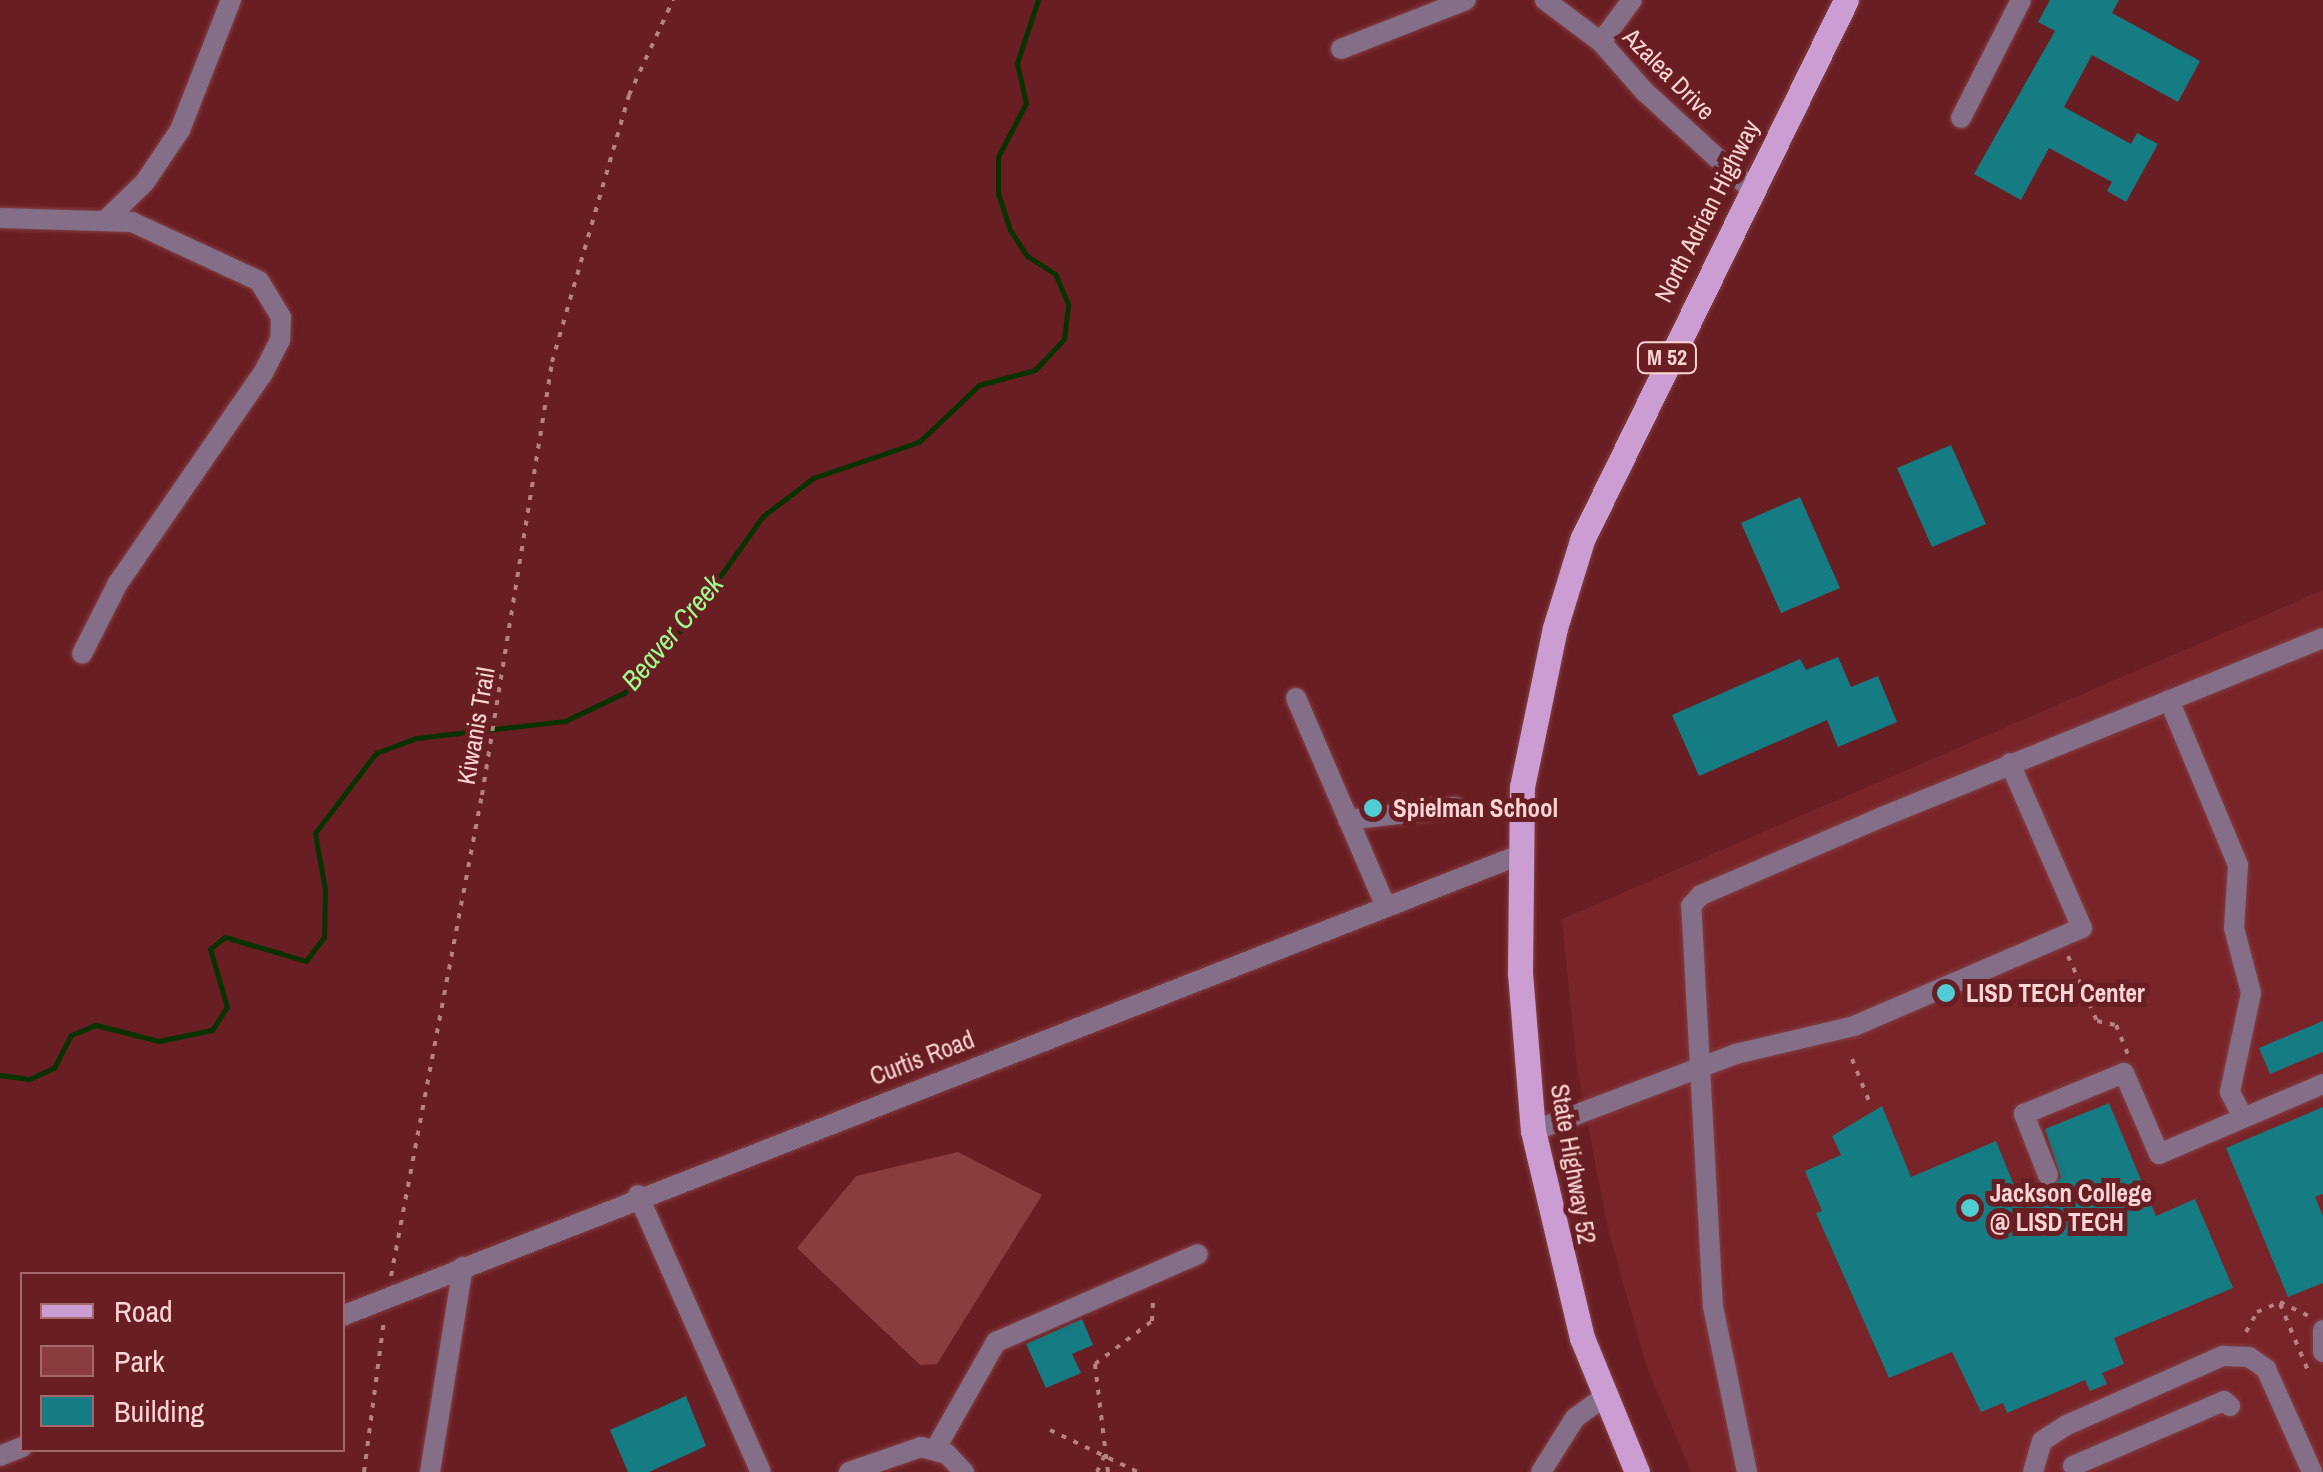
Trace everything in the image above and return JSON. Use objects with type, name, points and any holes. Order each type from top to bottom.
[{"type":"main road","name":"North Adrian Highway","points":[[1522,854],[1532,733],[1582,540],[1846,0]]},
{"type":"main road","name":"State Highway 52","points":[[1522,854],[1520,974],[1532,1131],[1558,1252],[1604,1398],[1637,1472]]},
{"type":"street","points":[[106,220],[145,182],[180,130],[230,0]]},
{"type":"street","points":[[1341,49],[1419,9],[1466,0]]},
{"type":"street","name":"Azalea Drive","points":[[1545,0],[1601,42],[1645,92],[1752,190]]},
{"type":"street","points":[[1601,42],[1632,0]]},
{"type":"street","points":[[1961,118],[2020,0]]},
{"type":"street","points":[[0,218],[132,222],[260,282],[281,317],[280,340],[263,373],[118,585],[82,654]]},
{"type":"street","points":[[1747,1472],[1713,1307],[1701,1013],[1688,922],[1701,895],[2010,763],[2323,638]]},
{"type":"street","points":[[1296,698],[1385,905]]},
{"type":"street","points":[[2169,700],[2238,865],[2234,928],[2251,992],[2230,1092],[2243,1118]]},
{"type":"street","points":[[1532,1131],[1702,1072],[1736,1054],[1854,1026],[2082,928],[2010,763]]},
{"type":"street","points":[[1348,820],[1455,806]]},
{"type":"street","name":"Curtis Road","points":[[345,1315],[638,1195],[1522,854]]},
{"type":"street","points":[[2048,1175],[2024,1114],[2124,1072],[2160,1154],[2323,1084]]},
{"type":"street","points":[[638,1195],[761,1472]]},
{"type":"street","points":[[936,1448],[996,1342],[1198,1254]]},
{"type":"street","points":[[430,1472],[463,1267]]},
{"type":"street","points":[[2318,1324],[2323,1352]]},
{"type":"street","points":[[2033,1472],[2042,1440],[2067,1425],[2223,1356],[2248,1357],[2266,1368],[2312,1472]]},
{"type":"street","points":[[1541,1472],[1575,1418],[1604,1398]]},
{"type":"street","points":[[2074,1466],[2224,1401],[2230,1406]]},
{"type":"street","points":[[849,1472],[921,1447],[936,1448],[964,1472]]},
{"type":"path","name":"Kiwanis Trail","points":[[364,1472],[387,1297],[482,795],[552,362],[629,96],[673,0]]},
{"type":"path","points":[[2060,938],[2097,1022],[2116,1025],[2132,1062]]},
{"type":"path","points":[[1852,1059],[1871,1106]]},
{"type":"path","points":[[1108,1472],[1096,1364],[1152,1320],[1154,1302]]},
{"type":"path","points":[[2280,1302],[2318,1324]]},
{"type":"path","points":[[2246,1332],[2257,1312],[2280,1302]]},
{"type":"path","points":[[2280,1302],[2309,1373]]},
{"type":"path","points":[[1050,1430],[1106,1452],[1138,1472]]},
{"type":"path","points":[[1096,1472],[1106,1452]]},
{"type":"shaded area","name":"LISD TECH Center","points":[[2323,590],[2323,1472],[1691,1472],[1647,1368],[1608,1229],[1577,1068],[1562,919]]},
{"type":"green space","points":[[958,1152],[1042,1195],[937,1364],[920,1365],[797,1248],[856,1176]]},
{"type":"building","points":[[2050,0],[2119,0],[2112,13],[2200,61],[2178,102],[2092,55],[2064,107],[2131,144],[2137,133],[2158,144],[2126,202],[2107,191],[2112,182],[2049,148],[2021,200],[1974,174],[2055,31],[2038,22]]},
{"type":"building","points":[[1951,445],[1986,524],[1932,547],[1897,468]]},
{"type":"building","points":[[1800,497],[1840,588],[1781,613],[1741,523]]},
{"type":"building","points":[[1838,657],[1851,687],[1878,676],[1897,722],[1838,747],[1827,720],[1699,776],[1672,715],[1800,659],[1806,670]]},
{"type":"building","points":[[2323,1021],[2323,1052],[2270,1074],[2259,1048]]},
{"type":"building","points":[[2109,1103],[2156,1216],[2195,1199],[2233,1288],[2114,1338],[2124,1364],[2102,1373],[2107,1384],[2090,1391],[2085,1380],[2007,1413],[2003,1403],[1981,1412],[1952,1352],[1889,1378],[1816,1213],[1822,1211],[1805,1171],[1841,1155],[1832,1136],[1882,1106],[1911,1177],[1996,1141],[2020,1200],[2061,1178],[2045,1129]]},
{"type":"building","points":[[2323,1107],[2323,1194],[2315,1197],[2323,1216],[2323,1283],[2288,1297],[2226,1148]]},
{"type":"building","points":[[1082,1319],[1093,1345],[1072,1354],[1081,1373],[1046,1388],[1026,1344]]},
{"type":"building","points":[[686,1396],[706,1446],[649,1472],[628,1472],[610,1430]]},
{"type":"waterway","name":"Beaver Creek","points":[[0,1075],[29,1079],[54,1068],[71,1035],[96,1025],[159,1041],[212,1030],[227,1007],[210,949],[225,937],[306,961],[324,937],[325,890],[315,833],[376,753],[416,738],[565,721],[624,693],[686,624],[763,516],[813,478],[919,442],[979,385],[1035,370],[1064,339],[1068,304],[1055,274],[1027,256],[1010,230],[998,194],[998,157],[1026,103],[1017,63],[1038,0]]},
{"type":"place","name":"Spielman School","points":[[1373,808]]},
{"type":"place","name":"LISD TECH Center","points":[[1946,993]]},
{"type":"place","name":"Jackson College @ LISD TECH","points":[[1970,1208]]}]
